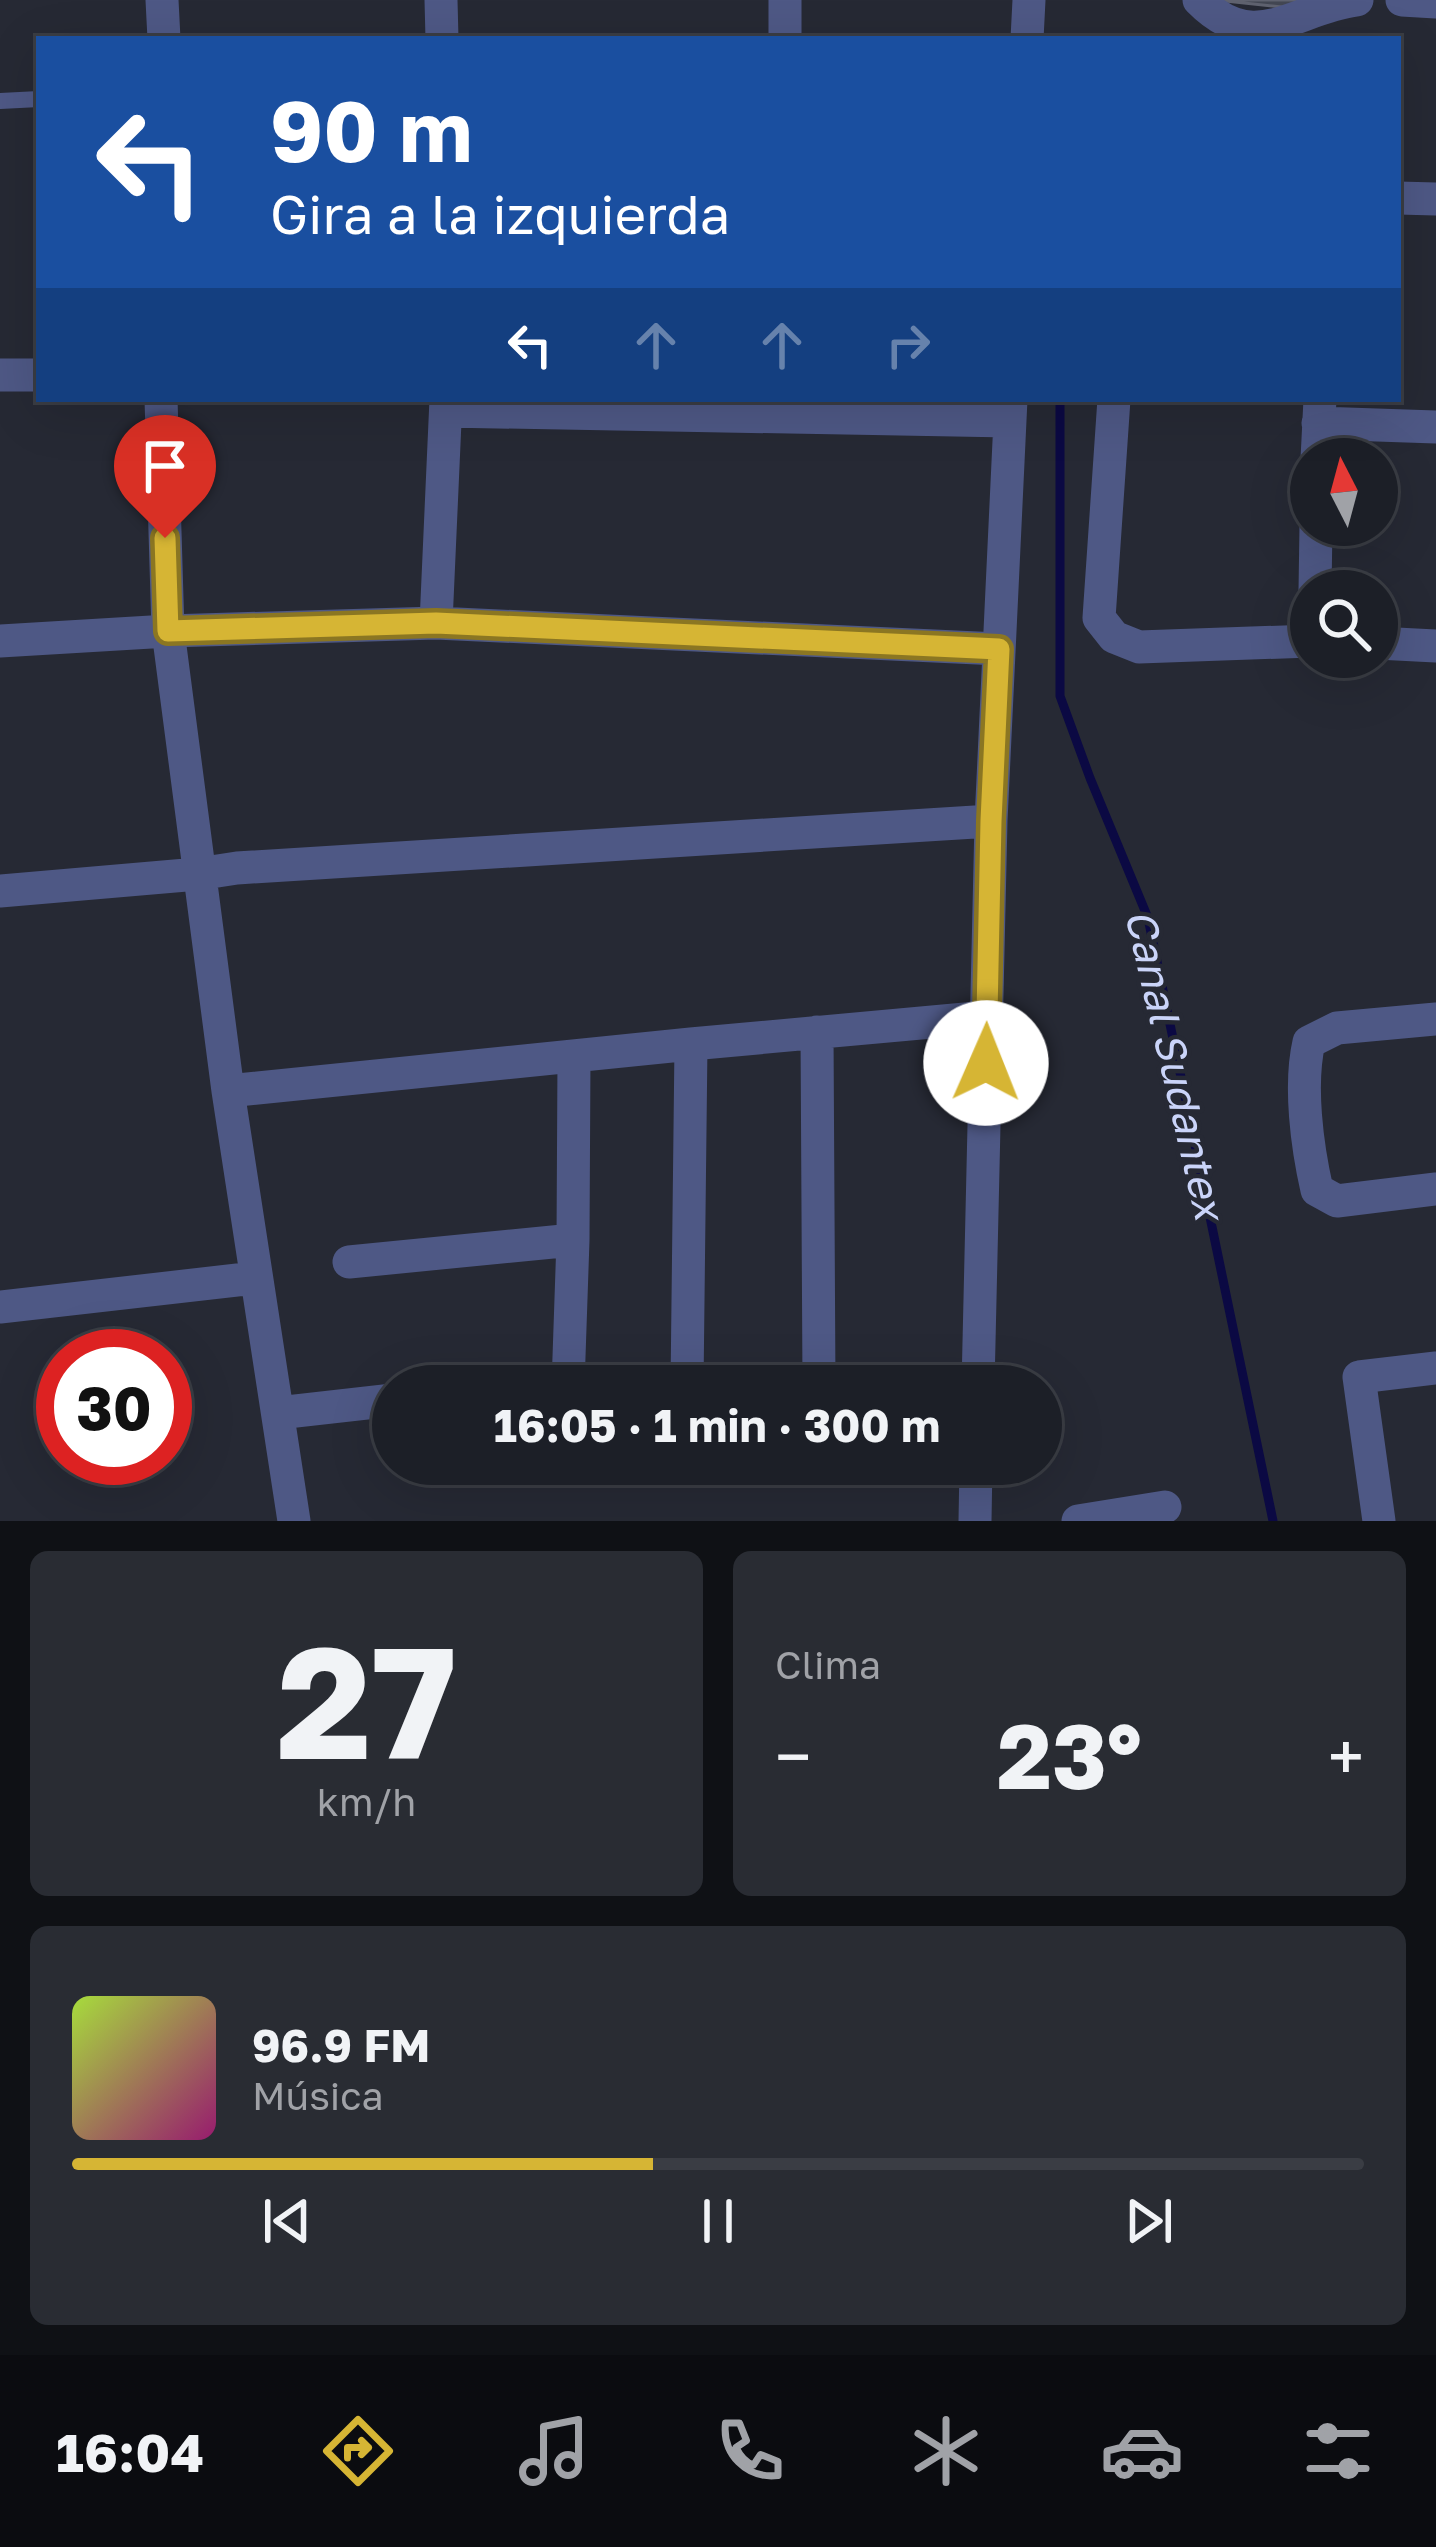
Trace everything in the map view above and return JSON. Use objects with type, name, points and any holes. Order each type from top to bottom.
[{"type":"street","points":[[162,0],[164,36]]},
{"type":"street","points":[[441,0],[442,36]]},
{"type":"street","points":[[785,0],[785,36]]},
{"type":"street","points":[[1027,36],[1029,0]]},
{"type":"street","points":[[1198,0],[1216,16],[1252,31],[1333,3],[1357,0]]},
{"type":"street","points":[[1402,0],[1436,2]]},
{"type":"street","points":[[1401,198],[1436,199]]},
{"type":"street","points":[[0,375],[36,375]]},
{"type":"street","points":[[160,402],[168,631],[228,1091],[294,1521]]},
{"type":"street","points":[[1114,402],[1099,618],[1114,637],[1139,646],[1290,642]]},
{"type":"street","points":[[436,623],[446,405],[1010,410],[991,821],[977,1365]]},
{"type":"street","points":[[1319,411],[1436,427]]},
{"type":"street","points":[[0,641],[436,623],[999,649]]},
{"type":"street","points":[[1398,645],[1436,646]]},
{"type":"street","points":[[0,891],[237,868],[991,821]]},
{"type":"street","points":[[228,1091],[987,1017]]},
{"type":"street","points":[[1436,1019],[1337,1028],[1309,1042],[1303,1068],[1317,1190],[1337,1201],[1436,1190]]},
{"type":"street","points":[[817,1032],[819,1365]]},
{"type":"street","points":[[687,1365],[692,1044]]},
{"type":"street","points":[[569,1365],[574,1056]]},
{"type":"street","points":[[349,1262],[573,1240]]},
{"type":"street","points":[[0,1307],[255,1278]]},
{"type":"street","points":[[1379,1521],[1359,1377],[1436,1368]]},
{"type":"street","points":[[278,1413],[372,1402]]},
{"type":"street","points":[[975,1521],[976,1485]]},
{"type":"street","points":[[1078,1521],[1165,1507]]},
{"type":"lane","points":[[0,101],[36,99]]},
{"type":"building","points":[[1216,0],[1302,0],[1301,9]]},
{"type":"waterway","name":"Canal Sudantex","points":[[1060,402],[1060,696],[1148,918],[1273,1521]]},
{"type":"route","points":[[165,538],[168,631],[436,623],[999,649],[986,1063]]}]
